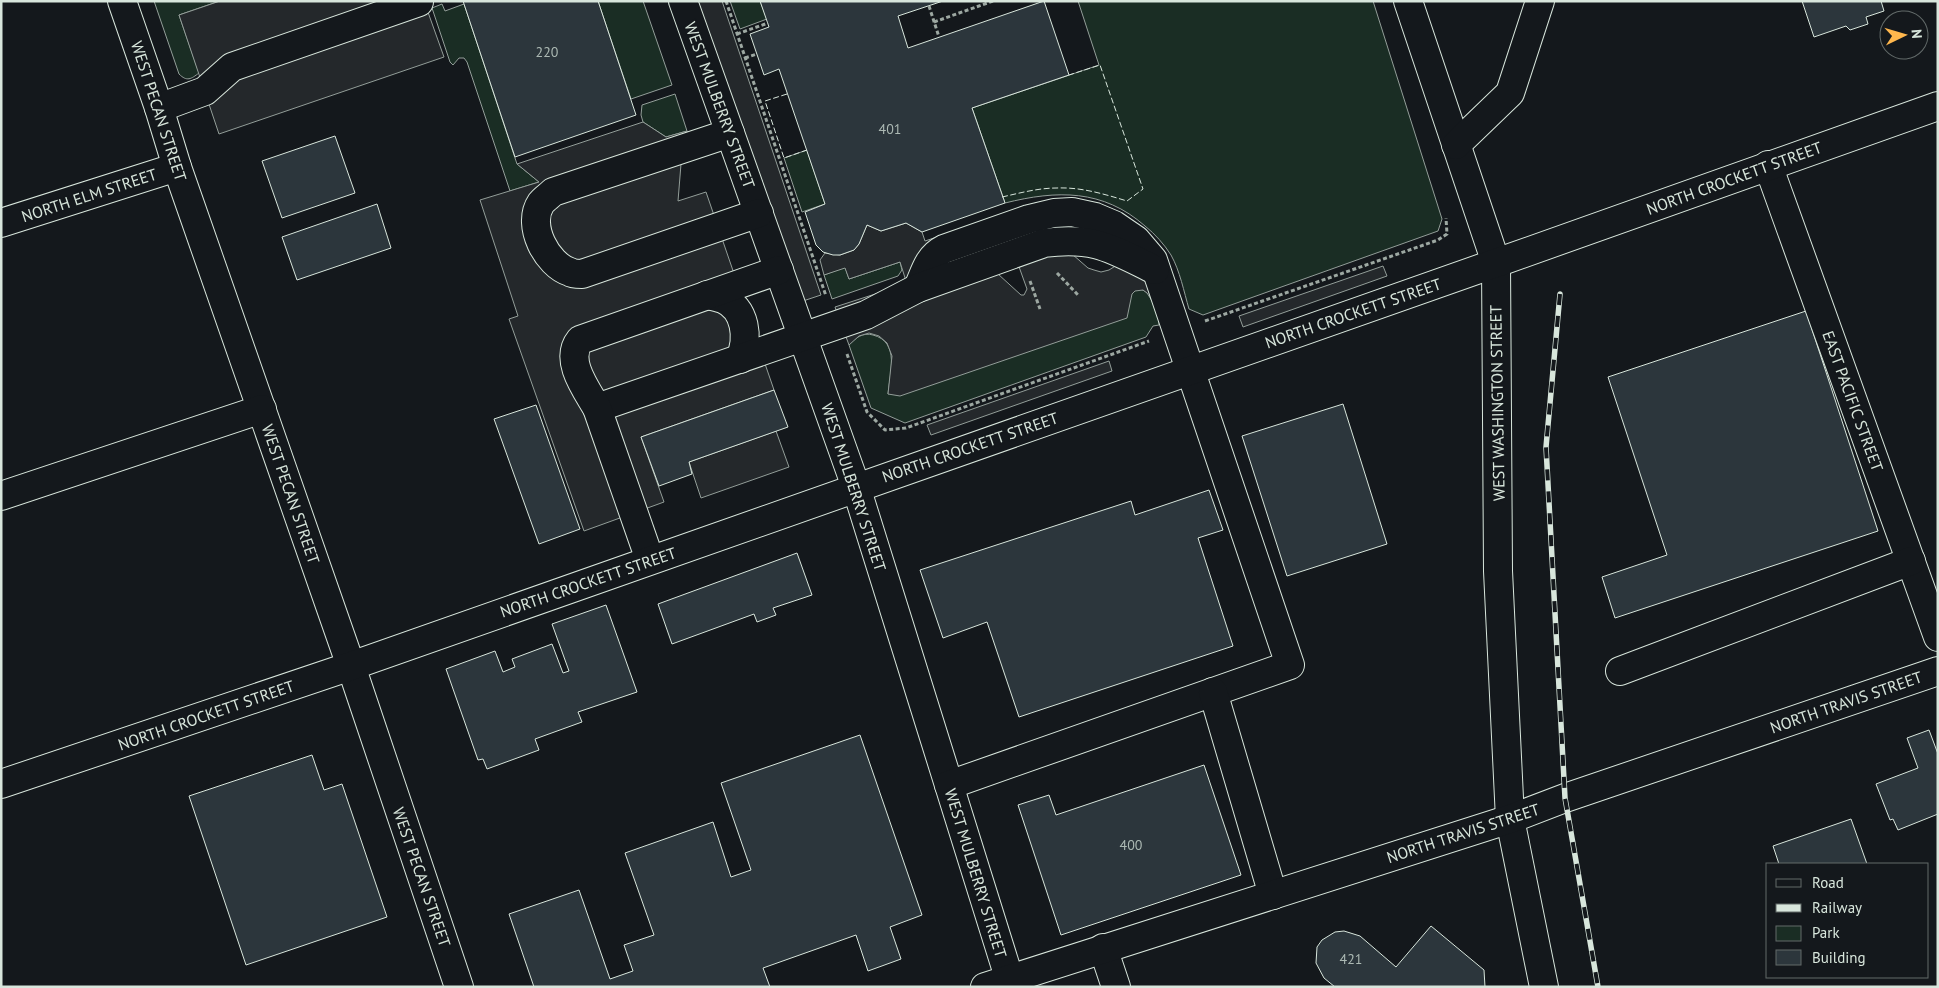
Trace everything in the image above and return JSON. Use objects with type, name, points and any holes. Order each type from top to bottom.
[{"type":"street","name":"WEST PECAN STREET","points":[[122,1],[177,167],[351,666],[458,987]]},
{"type":"street","name":"WEST MULBERRY STREET","points":[[683,1],[856,487],[948,785],[1002,984]]},
{"type":"street","name":"WEST WASHINGTON STREET","points":[[1408,1],[1496,263],[1498,570],[1510,819],[1544,987]]},
{"type":"street","points":[[1456,145],[1510,94],[1540,1]]},
{"type":"street","points":[[159,108],[205,91],[232,68],[419,2]]},
{"type":"street","name":"NORTH CROCKETT STREET","points":[[1,784],[351,666],[1938,106]]},
{"type":"street","points":[[730,133],[553,192],[540,204],[536,220],[539,238],[546,251],[556,263],[569,272],[582,274],[759,213]]},
{"type":"street","name":"EAST PACIFIC STREET","points":[[1768,165],[1938,637]]},
{"type":"street","name":"NORTH ELM STREET","points":[[1,224],[177,167]]},
{"type":"street","points":[[597,408],[866,315],[918,288],[929,262],[936,253],[944,248],[1029,219],[1054,213],[1072,212],[1088,215],[1114,225],[1136,240],[1154,260],[1156,271],[1290,665],[948,785]]},
{"type":"street","points":[[650,560],[597,408],[584,385],[573,356],[575,347],[580,340],[779,270]]},
{"type":"street","points":[[707,295],[722,298],[740,313],[744,324],[745,338],[744,349],[740,359]]},
{"type":"street","points":[[1,496],[262,409]]},
{"type":"street","points":[[1620,671],[1910,561]]},
{"type":"street","name":"NORTH TRAVIS STREET","points":[[1002,984],[1104,948],[1510,819],[1565,798],[1938,671]]},
{"type":"street","points":[[1213,692],[1273,894]]},
{"type":"street","points":[[1104,948],[1116,987]]},
{"type":"path","points":[[934,22],[993,1]]},
{"type":"path","points":[[929,6],[939,37]]},
{"type":"path","points":[[737,34],[768,23]]},
{"type":"path","points":[[745,58],[757,54]]},
{"type":"green space","points":[[154,1],[220,1],[179,15],[199,73],[191,78],[184,78],[179,74]]},
{"type":"green space","points":[[598,1],[643,1],[672,85],[631,99]]},
{"type":"green space","points":[[730,1],[760,1],[767,19],[740,29]]},
{"type":"green space","points":[[1078,1],[1373,1],[1442,219],[1438,231],[1203,315],[1189,309],[1182,282],[1171,255],[1152,232],[1129,214],[1113,205],[1079,196],[1043,196],[1005,203],[972,108],[1099,65]]},
{"type":"green space","points":[[442,4],[445,11],[464,4],[517,164],[539,182],[510,191],[467,62],[464,58],[459,58],[453,65],[450,62],[432,8]]},
{"type":"green space","points":[[675,94],[687,131],[666,137],[643,122],[641,115],[642,105]]},
{"type":"green space","points":[[807,150],[825,204],[802,212],[784,158]]},
{"type":"green space","points":[[900,262],[902,270],[898,276],[832,299],[824,275],[845,267],[849,279]]},
{"type":"green space","points":[[1139,289],[1151,298],[1159,320],[1159,325],[1153,326],[1146,337],[905,423],[871,408],[849,345],[857,338],[866,334],[873,335],[887,344],[891,359],[888,394],[1132,294],[1135,290]]},
{"type":"shaded area","points":[[220,1],[424,1],[444,57],[219,134],[179,15]]},
{"type":"shaded area","points":[[698,1],[722,1],[821,295],[800,302]]},
{"type":"shaded area","points":[[643,122],[666,137],[687,131],[695,159],[681,164],[678,201],[706,192],[774,390],[641,437],[664,502],[584,531],[509,319],[518,316],[480,200],[539,182],[517,164]]},
{"type":"shaded area","points":[[1008,213],[1143,235],[1156,307],[1147,293],[1143,290],[1135,291],[1132,294],[1127,318],[900,396],[888,394],[892,356],[887,343],[879,336],[869,333],[859,336],[849,345],[835,307],[900,286],[906,281],[900,262],[849,279],[845,268],[824,275],[820,260],[825,253],[840,255],[854,250],[859,244],[867,225],[881,231],[906,223],[922,232],[925,241]],"holes":[[[1072,254],[1103,257],[1117,265],[1101,272],[1088,268]],[[1018,264],[1027,289],[1024,295],[1021,295],[998,274],[999,271]]]},
{"type":"shaded area","points":[[1383,266],[1387,276],[1243,327],[1239,316]]},
{"type":"shaded area","points":[[1109,361],[1112,371],[931,435],[927,425]]},
{"type":"shaded area","points":[[776,431],[789,467],[701,498],[689,462]]},
{"type":"building","points":[[463,1],[598,1],[636,115],[515,157]]},
{"type":"building","points":[[760,1],[943,1],[898,16],[908,48],[1044,1],[1069,75],[972,108],[1005,203],[922,232],[906,223],[881,231],[867,225],[859,244],[854,250],[840,255],[833,255],[823,252],[816,245],[805,212],[825,204],[779,69],[764,75],[750,34],[769,27]]},
{"type":"building","points":[[1802,1],[1881,1],[1884,10],[1879,10],[1879,13],[1866,17],[1868,24],[1850,30],[1846,26],[1814,37]]},
{"type":"building","points":[[335,136],[355,193],[282,218],[262,161]]},
{"type":"building","points":[[377,204],[391,248],[297,280],[282,237]]},
{"type":"building","points":[[1806,311],[1878,531],[1615,618],[1602,577],[1667,555],[1608,377]]},
{"type":"building","points":[[774,390],[788,427],[689,462],[692,474],[659,486],[641,437]]},
{"type":"building","points":[[1343,404],[1387,544],[1287,576],[1242,436]]},
{"type":"building","points":[[536,405],[580,529],[539,544],[494,419]]},
{"type":"building","points":[[1209,490],[1223,530],[1198,538],[1233,646],[1019,717],[987,622],[943,638],[920,570],[1131,501],[1135,515]]},
{"type":"building","points":[[797,553],[812,595],[773,608],[776,615],[757,622],[754,614],[672,644],[658,604]]},
{"type":"building","points":[[606,605],[637,692],[578,712],[582,722],[535,739],[539,750],[487,769],[483,759],[478,760],[446,669],[495,651],[503,672],[515,667],[512,659],[552,644],[563,673],[569,671],[552,624]]},
{"type":"building","points":[[1929,730],[1938,754],[1938,814],[1898,830],[1893,819],[1890,820],[1876,784],[1918,768],[1907,738]]},
{"type":"building","points":[[860,735],[922,915],[890,927],[901,959],[868,971],[856,935],[763,968],[770,987],[534,987],[509,914],[579,890],[610,979],[633,971],[624,945],[654,935],[625,853],[713,822],[731,877],[751,870],[721,783]]},
{"type":"building","points":[[312,755],[324,790],[342,784],[387,917],[246,965],[189,796]]},
{"type":"building","points":[[1204,765],[1241,875],[1061,935],[1018,805],[1049,795],[1056,815]]},
{"type":"building","points":[[1851,819],[1867,863],[1779,863],[1773,846]]},
{"type":"building","points":[[1431,926],[1484,970],[1485,987],[1335,987],[1324,978],[1316,963],[1317,947],[1322,940],[1335,932],[1344,931],[1360,936],[1396,967]]},
{"type":"railway","points":[[1560,294],[1546,447],[1565,798],[1598,987]]},
{"type":"fence","points":[[1002,197],[1050,188],[1066,188],[1092,192],[1127,201],[1143,189],[1100,65],[1069,75]]},
{"type":"fence","points":[[787,94],[765,101],[784,158],[807,150]]}]
